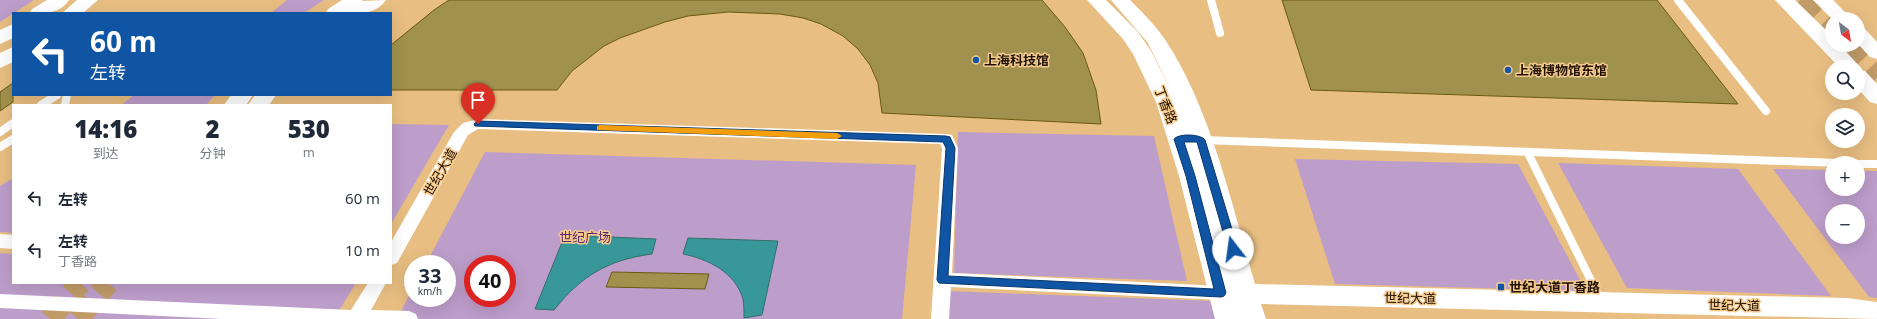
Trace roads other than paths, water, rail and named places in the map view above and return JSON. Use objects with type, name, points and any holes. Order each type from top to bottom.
[{"type":"street","points":[[41,12],[60,0]]},
{"type":"street","points":[[72,12],[89,0]]},
{"type":"street","points":[[336,12],[354,0]]},
{"type":"street","points":[[359,12],[377,0]]},
{"type":"street","name":"丁香路","points":[[1096,0],[1125,30],[1143,53],[1166,102],[1190,139],[1254,319]]},
{"type":"street","name":"丁香路","points":[[1120,0],[1160,48],[1185,99],[1190,139],[1190,176],[1228,319]]},
{"type":"street","points":[[1784,0],[1843,60]]},
{"type":"street","points":[[1822,0],[1835,12]]},
{"type":"street","points":[[0,38],[12,31]]},
{"type":"street","points":[[1865,40],[1877,53]]},
{"type":"street","points":[[0,62],[12,54]]},
{"type":"street","points":[[1865,83],[1877,96]]},
{"type":"street","points":[[235,104],[242,96]]},
{"type":"street","points":[[259,104],[265,96]]},
{"type":"street","name":"世纪大道","points":[[392,256],[462,132],[472,125],[946,139],[950,148],[940,319]]},
{"type":"street","points":[[0,241],[12,242]]},
{"type":"street","name":"世纪大道","points":[[942,280],[1245,294],[1847,308],[1877,312]]},
{"type":"street","points":[[356,319],[376,284]]},
{"type":"street","points":[[0,301],[356,319],[367,317],[409,319]]},
{"type":"lane","points":[[1211,0],[1220,34]]},
{"type":"lane","points":[[1678,0],[1766,111]]},
{"type":"lane","points":[[42,104],[54,96]]},
{"type":"lane","points":[[0,132],[12,124]]},
{"type":"lane","points":[[1190,139],[1528,153],[1825,163]]},
{"type":"lane","points":[[0,147],[12,140]]},
{"type":"lane","points":[[1528,153],[1601,302]]},
{"type":"lane","points":[[1865,164],[1877,164]]},
{"type":"water","points":[[565,235],[656,239],[652,254],[622,260],[597,271],[575,287],[554,310],[535,309]]},
{"type":"water","points":[[688,238],[778,241],[762,315],[744,318],[743,299],[734,281],[711,263],[683,254]]},
{"type":"tunnel","points":[[1800,0],[1825,24]]},
{"type":"tunnel","points":[[1853,52],[1877,78]]},
{"type":"tunnel","points":[[50,319],[79,284]]},
{"type":"tunnel","points":[[78,319],[107,284]]},
{"type":"place","name":"上海科技馆","points":[[976,60]]},
{"type":"place","name":"上海博物馆东馆","points":[[1508,70]]},
{"type":"place","name":"世纪大道丁香路","points":[[1501,287]]},
{"type":"park label","name":"世纪广场","points":[[585,237]]}]
